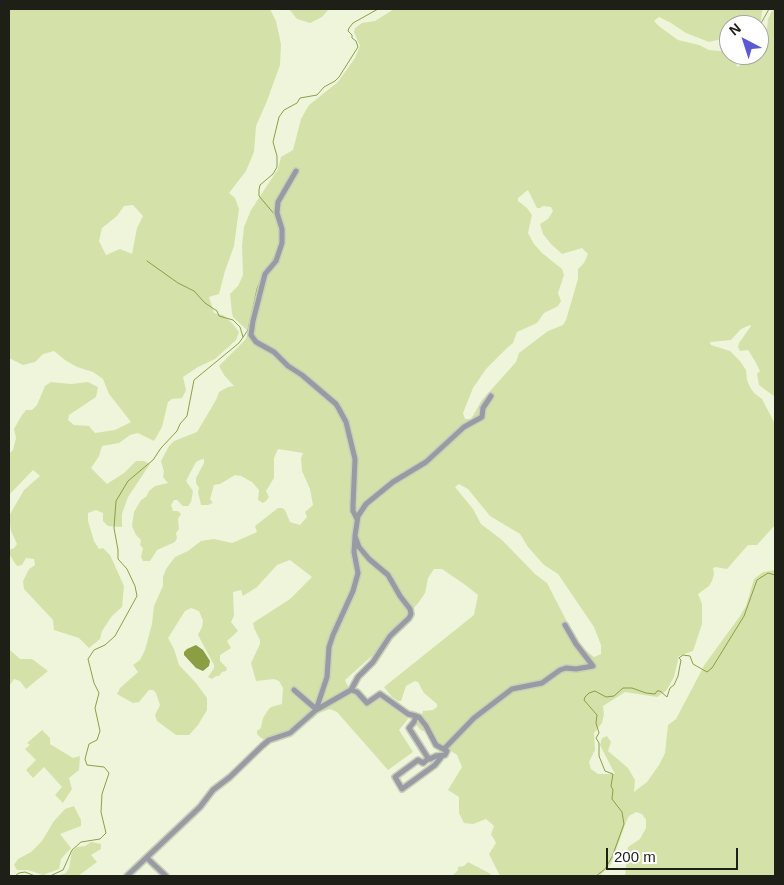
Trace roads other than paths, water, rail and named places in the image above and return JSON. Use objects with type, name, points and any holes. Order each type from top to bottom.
[{"type":"street","points":[[296,171],[278,202],[277,213],[282,229],[282,243],[276,261],[265,274],[253,321],[252,335],[256,342],[274,352],[288,366],[302,375],[336,404],[346,422],[355,458],[353,511],[358,519]]},
{"type":"street","points":[[316,709],[326,677],[332,635],[353,591],[358,572],[353,543],[358,519],[366,504],[393,482],[426,462],[464,427],[482,417],[483,408],[491,396]]},
{"type":"street","points":[[127,876],[200,807],[212,790],[230,777],[269,740],[290,734],[316,709],[352,690],[358,677],[373,662],[390,636],[409,618],[411,612],[388,575],[364,554],[355,536]]},
{"type":"street","points":[[444,749],[474,718],[512,689],[542,683],[560,670],[592,666],[576,644],[565,624]]},
{"type":"street","points":[[294,690],[316,709]]},
{"type":"street","points":[[352,690],[358,692],[367,703],[380,694],[404,711],[416,716],[422,721],[436,745],[447,752],[435,765],[402,788],[395,777],[418,760],[423,763],[429,758],[442,756]]},
{"type":"street","points":[[416,716],[409,728],[429,758]]},
{"type":"street","points":[[147,858],[166,876]]},
{"type":"waterway","points":[[280,234],[275,215],[259,196],[260,185],[273,174],[277,167],[277,156],[273,142],[279,117],[284,110],[297,103],[300,98],[317,95],[324,87],[339,77],[358,47],[348,31],[349,28],[353,23],[378,9]]},
{"type":"waterway","points":[[766,15],[769,9]]},
{"type":"waterway","points":[[278,247],[280,238]]},
{"type":"waterway","points":[[270,265],[276,253]]},
{"type":"waterway","points":[[147,261],[178,283],[194,291],[205,303],[217,311],[219,316],[233,320],[240,327],[243,337]]},
{"type":"waterway","points":[[50,876],[63,870],[72,850],[81,842],[100,839],[106,833],[101,812],[102,794],[109,773],[104,767],[87,765],[85,759],[89,744],[97,740],[100,731],[95,708],[99,693],[94,683],[88,659],[94,650],[105,645],[115,636],[137,596],[135,586],[127,569],[118,559],[114,528],[116,501],[128,481],[153,460],[187,416],[194,380],[239,343],[248,330],[257,289],[262,276]]},
{"type":"waterway","points":[[596,876],[605,869],[612,857],[624,824],[622,812],[612,799],[613,790],[611,786],[613,774],[605,771],[599,756],[599,743],[596,738],[599,733],[596,723],[597,715],[584,700],[585,697],[595,691],[606,697],[614,696],[623,688],[632,688],[655,694],[657,691],[660,691],[667,697],[670,688],[674,685],[678,676],[681,660],[679,658],[683,655],[690,656],[693,664],[707,672],[712,668],[744,616],[757,580],[768,573],[775,575]]},
{"type":"waterway","points":[[15,876],[25,872],[35,876]]}]
